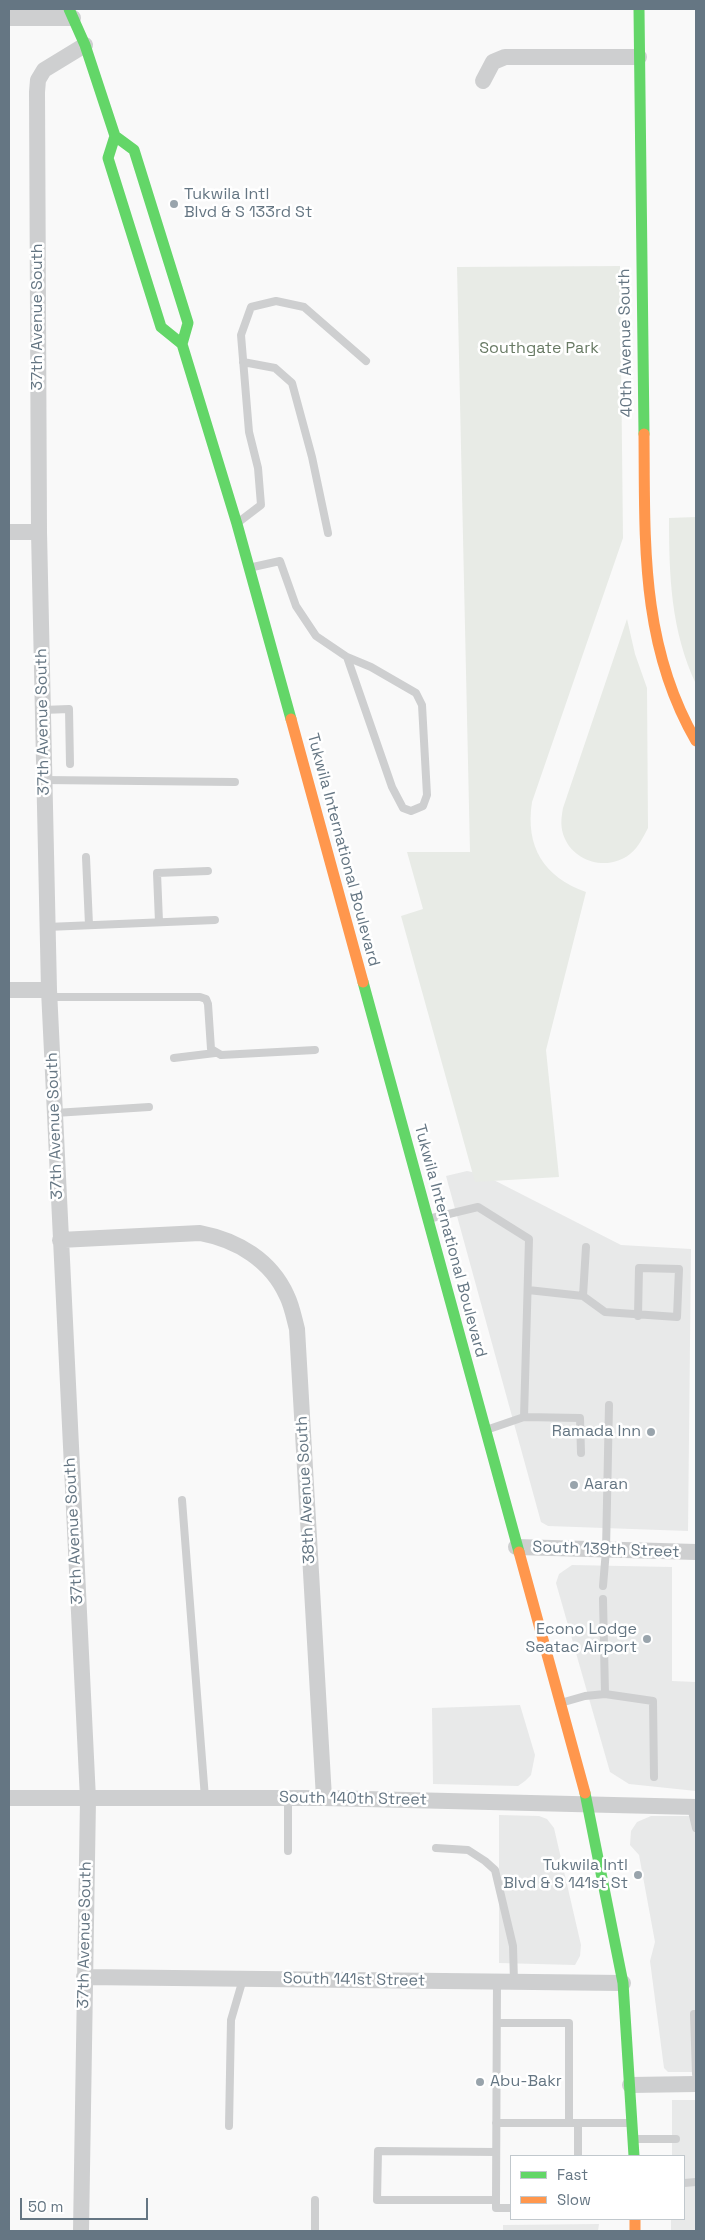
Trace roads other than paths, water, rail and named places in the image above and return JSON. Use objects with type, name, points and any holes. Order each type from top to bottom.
[{"type":"main road","name":"40th Avenue South","points":[[639,9],[645,550],[651,616],[666,674],[688,729],[696,741]]},
{"type":"main road","points":[[71,13],[85,45],[115,136],[108,158],[161,327],[182,344]]},
{"type":"main road","name":"Tukwila International Boulevard","points":[[115,136],[134,150],[188,323],[182,344],[237,524],[588,1805],[623,1983],[634,2155]]},
{"type":"street","points":[[9,18],[71,13]]},
{"type":"street","name":"37th Avenue South","points":[[80,2231],[88,1799],[54,1113],[47,928],[39,532],[38,80],[44,70],[85,45]]},
{"type":"street","points":[[484,80],[494,62],[504,56],[639,57]]},
{"type":"street","points":[[9,532],[39,532]]},
{"type":"street","points":[[9,990],[49,994]]},
{"type":"street","name":"38th Avenue South","points":[[60,1240],[200,1232],[222,1237],[249,1251],[272,1272],[287,1296],[297,1329],[324,1798]]},
{"type":"street","name":"South 139th Street","points":[[516,1547],[696,1552]]},
{"type":"street","name":"South 140th Street","points":[[9,1798],[324,1798],[694,1807]]},
{"type":"street","name":"South 141st Street","points":[[84,1977],[623,1983]]},
{"type":"street","points":[[630,2084],[696,2084]]},
{"type":"lane","points":[[237,524],[261,505],[258,468],[249,432],[241,335],[251,307],[276,301],[304,307],[366,361]]},
{"type":"lane","points":[[243,362],[275,368],[292,383],[312,456],[328,532]]},
{"type":"lane","points":[[249,568],[280,561],[296,606],[316,636],[346,657],[371,667],[416,693],[422,705],[427,795],[423,806],[411,811],[403,808],[392,787],[346,657]]},
{"type":"lane","points":[[43,710],[69,709],[70,764]]},
{"type":"lane","points":[[44,780],[235,782]]},
{"type":"lane","points":[[86,857],[89,926]]},
{"type":"lane","points":[[159,922],[157,873],[208,871]]},
{"type":"lane","points":[[47,928],[215,920]]},
{"type":"lane","points":[[49,994],[206,999],[211,1049],[215,1053]]},
{"type":"lane","points":[[174,1058],[215,1053],[221,1055],[315,1050]]},
{"type":"lane","points":[[54,1113],[149,1107]]},
{"type":"lane","points":[[427,1219],[478,1207],[529,1239],[524,1417]]},
{"type":"lane","points":[[583,1296],[586,1247]]},
{"type":"lane","points":[[528,1290],[583,1296],[604,1312],[638,1316],[677,1317],[679,1269],[639,1268],[638,1316]]},
{"type":"lane","points":[[603,1586],[606,1550],[610,1405]]},
{"type":"lane","points":[[485,1431],[524,1417],[580,1418],[581,1454]]},
{"type":"lane","points":[[182,1500],[205,1798]]},
{"type":"lane","points":[[603,1599],[605,1694]]},
{"type":"lane","points":[[560,1703],[585,1696],[605,1694],[653,1702],[654,1777]]},
{"type":"lane","points":[[288,1798],[288,1851]]},
{"type":"lane","points":[[694,1807],[696,1828]]},
{"type":"lane","points":[[436,1848],[468,1850],[495,1870],[513,1946],[514,1982]]},
{"type":"lane","points":[[229,2126],[231,2020],[243,1979]]},
{"type":"lane","points":[[497,1981],[496,2208],[510,2208]]},
{"type":"lane","points":[[696,2014],[694,2014],[696,2074]]},
{"type":"lane","points":[[497,2023],[569,2023],[569,2123]]},
{"type":"lane","points":[[496,2123],[632,2123]]},
{"type":"lane","points":[[578,2123],[578,2155]]},
{"type":"lane","points":[[633,2139],[676,2139]]},
{"type":"lane","points":[[496,2152],[378,2152],[377,2200],[496,2200]]},
{"type":"lane","points":[[315,2200],[315,2231]]},
{"type":"place","name":"Tukwila Intl Blvd & S 133rd St","points":[[174,204]]},
{"type":"place","name":"Ramada Inn","points":[[651,1432]]},
{"type":"place","name":"Aaran","points":[[574,1485]]},
{"type":"place","name":"Econo Lodge Seatac Airport","points":[[647,1639]]},
{"type":"place","name":"Tukwila Intl Blvd & S 141st St","points":[[638,1875]]},
{"type":"place","name":"Abu-Bakr","points":[[480,2082]]},
{"type":"park label","name":"Southgate Park","points":[[539,349]]}]
